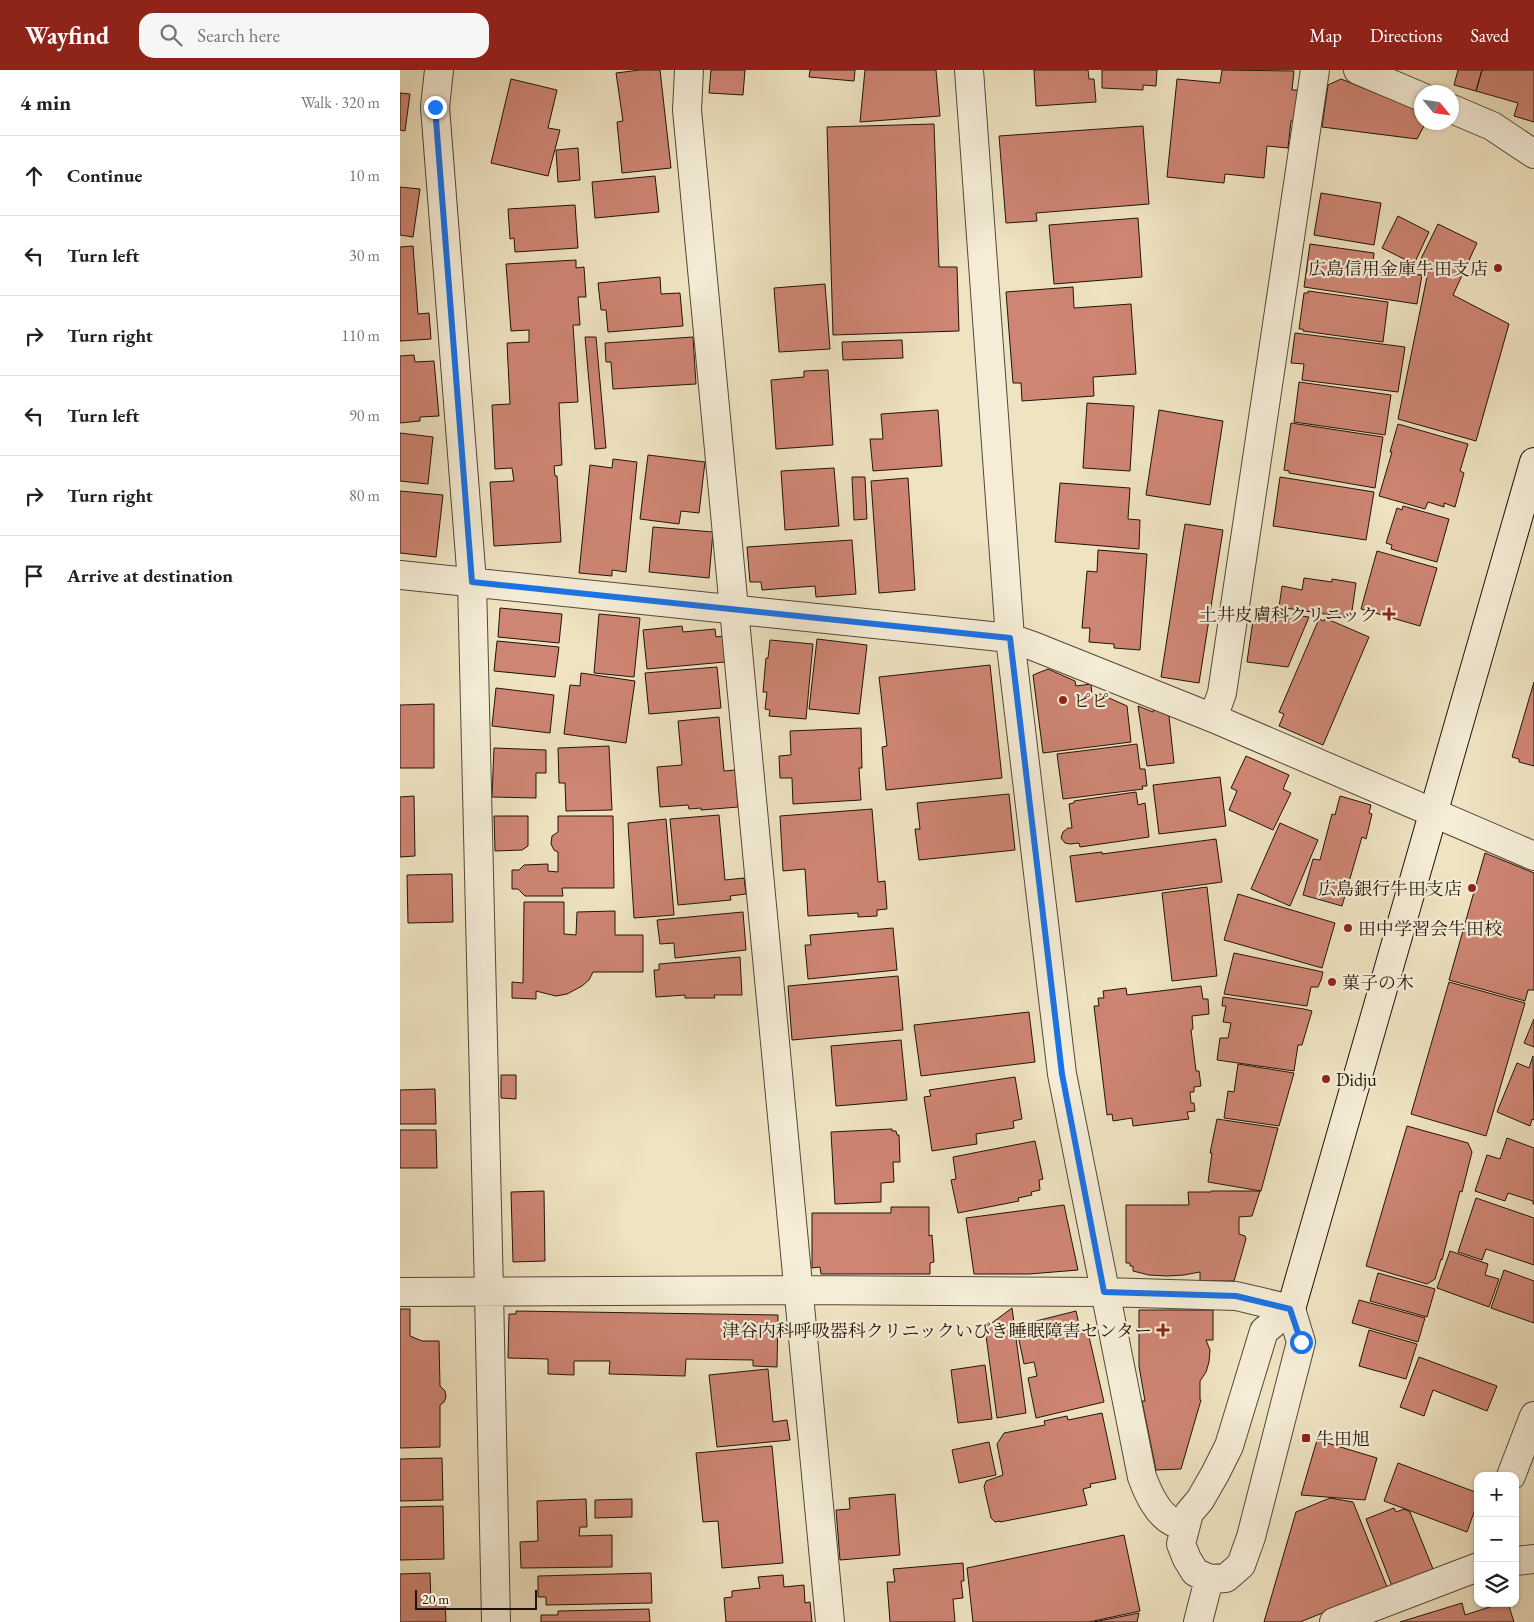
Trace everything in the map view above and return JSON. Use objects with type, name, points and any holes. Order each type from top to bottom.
[{"type":"street","points":[[439,70],[435,107],[472,582],[496,1622]]},
{"type":"street","points":[[689,70],[687,110],[797,1290],[830,1622]]},
{"type":"street","points":[[969,70],[1010,638],[1062,1074],[1142,1477],[1147,1492],[1163,1514],[1173,1522],[1185,1525]]},
{"type":"street","points":[[1213,718],[1222,693],[1315,70]]},
{"type":"street","points":[[1358,70],[1414,94]]},
{"type":"street","points":[[1459,113],[1492,126],[1534,154]]},
{"type":"street","points":[[1290,1309],[1301,1342],[1251,1537],[1241,1565],[1226,1578],[1209,1579],[1195,1572],[1187,1559],[1182,1544],[1185,1525],[1189,1512],[1200,1500],[1229,1446],[1264,1331],[1290,1309],[1534,462]]},
{"type":"street","points":[[400,575],[1010,638],[1213,718],[1534,856]]},
{"type":"street","points":[[400,1292],[797,1290],[1104,1292],[1236,1296],[1290,1309]]},
{"type":"street","points":[[1513,1472],[1534,1416]]},
{"type":"street","points":[[1519,1560],[1534,1558]]},
{"type":"street","points":[[1334,1622],[1474,1569]]},
{"type":"street","points":[[1198,1622],[1209,1579]]},
{"type":"building","points":[[660,70],[671,168],[622,173],[617,122],[623,121],[616,73]]},
{"type":"building","points":[[711,70],[745,70],[743,95],[709,93]]},
{"type":"building","points":[[810,70],[855,70],[854,81],[809,77]]},
{"type":"building","points":[[865,70],[936,70],[940,116],[860,122]]},
{"type":"building","points":[[1034,70],[1088,70],[1089,79],[1094,79],[1096,102],[1036,106]]},
{"type":"building","points":[[1102,70],[1157,70],[1156,86],[1143,85],[1143,90],[1102,88]]},
{"type":"building","points":[[1222,70],[1294,71],[1292,90],[1300,90],[1297,121],[1291,121],[1288,148],[1267,146],[1264,178],[1225,174],[1224,183],[1167,177],[1177,79],[1220,83]]},
{"type":"building","points":[[1458,70],[1482,70],[1476,91],[1454,85]]},
{"type":"building","points":[[1482,70],[1534,70],[1534,122],[1514,116],[1518,103],[1476,91]]},
{"type":"building","points":[[511,79],[557,90],[548,128],[560,130],[548,176],[491,163]]},
{"type":"building","points":[[1341,79],[1414,109],[1414,130],[1422,130],[1417,139],[1322,127],[1328,85]]},
{"type":"building","points":[[400,93],[410,94],[405,131],[400,130]]},
{"type":"building","points":[[934,124],[939,267],[957,267],[959,331],[833,335],[827,127]]},
{"type":"building","points":[[1143,126],[1149,204],[1036,213],[1037,221],[1006,223],[999,136]]},
{"type":"building","points":[[578,148],[580,180],[558,182],[556,150]]},
{"type":"building","points":[[655,176],[659,212],[595,218],[592,182]]},
{"type":"building","points":[[400,187],[420,189],[413,237],[400,235]]},
{"type":"building","points":[[1321,193],[1381,203],[1374,245],[1314,235]]},
{"type":"building","points":[[575,205],[578,248],[515,252],[514,238],[510,239],[508,209]]},
{"type":"building","points":[[1398,216],[1429,232],[1414,264],[1382,248]]},
{"type":"building","points":[[1138,218],[1142,277],[1054,284],[1049,225]]},
{"type":"building","points":[[1438,224],[1477,243],[1453,295],[1509,324],[1476,441],[1398,419],[1428,272],[1417,267]]},
{"type":"building","points":[[1310,244],[1374,253],[1373,268],[1391,271],[1395,264],[1413,274],[1422,275],[1417,304],[1304,287]]},
{"type":"building","points":[[413,246],[418,314],[429,313],[431,339],[400,341],[400,247]]},
{"type":"building","points":[[576,260],[576,268],[584,267],[586,297],[578,297],[580,325],[573,325],[578,402],[559,403],[562,465],[554,466],[555,476],[557,476],[561,542],[494,546],[490,482],[514,481],[512,468],[495,469],[492,405],[510,404],[507,343],[529,342],[529,330],[511,331],[506,264]]},
{"type":"building","points":[[660,277],[661,294],[680,293],[683,326],[608,332],[606,310],[601,310],[598,283]]},
{"type":"building","points":[[825,284],[830,349],[779,352],[774,288]]},
{"type":"building","points":[[1073,287],[1074,308],[1131,304],[1136,374],[1093,377],[1094,396],[1022,401],[1021,383],[1013,383],[1006,292]]},
{"type":"building","points":[[1308,291],[1388,302],[1383,342],[1299,329],[1304,293],[1308,293]]},
{"type":"building","points":[[1295,333],[1405,347],[1398,392],[1302,380],[1304,364],[1291,363]]},
{"type":"building","points":[[585,337],[596,337],[606,448],[595,449]]},
{"type":"building","points":[[693,337],[696,384],[613,389],[611,362],[606,362],[605,343]]},
{"type":"building","points":[[902,340],[903,358],[843,360],[842,342]]},
{"type":"building","points":[[414,355],[415,362],[434,361],[439,416],[420,417],[420,421],[400,423],[400,356]]},
{"type":"building","points":[[828,370],[833,445],[776,449],[771,380],[804,377],[804,371]]},
{"type":"building","points":[[1299,382],[1391,395],[1385,435],[1294,422]]},
{"type":"building","points":[[1087,403],[1134,406],[1130,471],[1083,468]]},
{"type":"building","points":[[938,410],[942,466],[873,471],[870,439],[883,439],[881,414]]},
{"type":"building","points":[[1159,410],[1223,421],[1210,505],[1146,495]]},
{"type":"building","points":[[1291,423],[1383,437],[1375,488],[1289,473],[1289,471],[1284,470]]},
{"type":"building","points":[[1398,424],[1468,444],[1460,471],[1464,473],[1455,507],[1444,503],[1444,507],[1428,502],[1425,509],[1379,496]]},
{"type":"building","points":[[400,433],[433,437],[428,484],[400,481]]},
{"type":"building","points":[[648,455],[705,462],[699,513],[681,511],[679,524],[640,519]]},
{"type":"building","points":[[613,459],[637,462],[626,572],[612,570],[612,576],[579,573],[590,465],[612,468]]},
{"type":"building","points":[[834,468],[839,526],[785,530],[781,471]]},
{"type":"building","points":[[852,477],[865,477],[867,519],[854,520]]},
{"type":"building","points":[[1280,477],[1374,492],[1366,540],[1273,526]]},
{"type":"building","points":[[908,478],[915,590],[879,593],[871,481]]},
{"type":"building","points":[[1060,483],[1130,488],[1128,519],[1140,520],[1139,549],[1055,542]]},
{"type":"building","points":[[400,491],[443,495],[436,557],[400,553]]},
{"type":"building","points":[[1403,506],[1449,519],[1437,562],[1391,549],[1392,545],[1386,543],[1397,508],[1402,510]]},
{"type":"building","points":[[1185,524],[1223,530],[1199,683],[1161,677]]},
{"type":"building","points":[[653,527],[713,532],[709,578],[649,572]]},
{"type":"building","points":[[852,540],[856,594],[816,597],[815,586],[762,590],[761,582],[750,582],[747,547]]},
{"type":"building","points":[[1098,550],[1147,554],[1140,650],[1114,648],[1114,644],[1089,642],[1090,628],[1082,628],[1087,571],[1097,572]]},
{"type":"building","points":[[1377,551],[1437,568],[1420,626],[1361,609]]},
{"type":"building","points":[[1304,578],[1332,582],[1332,579],[1356,583],[1351,618],[1279,607],[1282,586],[1302,590]]},
{"type":"building","points":[[500,608],[562,614],[559,643],[498,637]]},
{"type":"building","points":[[1260,610],[1309,617],[1288,667],[1247,662],[1253,620],[1259,621]]},
{"type":"building","points":[[599,614],[640,618],[634,677],[594,673]]},
{"type":"building","points":[[1325,618],[1369,637],[1323,745],[1279,726],[1284,714],[1279,712],[1319,619],[1324,621]]},
{"type":"building","points":[[682,626],[683,632],[715,629],[716,637],[723,636],[725,662],[647,669],[643,630]]},
{"type":"building","points":[[817,639],[867,645],[859,714],[809,709]]},
{"type":"building","points":[[770,640],[813,644],[806,719],[769,716],[770,710],[765,709],[767,692],[763,692],[766,658],[768,658]]},
{"type":"building","points":[[497,641],[559,647],[555,677],[494,671]]},
{"type":"building","points":[[990,665],[1002,778],[886,790],[882,747],[887,746],[879,677]]},
{"type":"building","points":[[717,667],[721,708],[649,714],[645,673]]},
{"type":"building","points":[[1048,669],[1075,681],[1076,686],[1091,684],[1092,695],[1100,694],[1127,706],[1131,742],[1043,753],[1033,675]]},
{"type":"building","points":[[581,673],[635,681],[626,743],[564,734],[570,685],[580,686]]},
{"type":"building","points":[[1534,682],[1534,766],[1519,762],[1519,759],[1512,757]]},
{"type":"building","points":[[496,688],[554,695],[550,733],[492,726]]},
{"type":"building","points":[[434,704],[434,768],[400,768],[400,705]]},
{"type":"building","points":[[1138,706],[1153,712],[1154,709],[1169,716],[1174,763],[1147,766]]},
{"type":"building","points":[[719,717],[724,771],[735,770],[738,807],[701,810],[701,808],[689,809],[688,805],[660,807],[657,767],[682,765],[678,721]]},
{"type":"building","points":[[861,728],[862,768],[859,768],[861,800],[793,804],[792,778],[780,778],[779,756],[791,755],[790,731]]},
{"type":"building","points":[[1137,744],[1140,769],[1145,769],[1147,786],[1142,786],[1143,789],[1063,799],[1057,754]]},
{"type":"building","points":[[609,746],[612,810],[566,811],[565,783],[559,783],[558,748]]},
{"type":"building","points":[[494,748],[546,750],[546,773],[536,773],[536,798],[492,797]]},
{"type":"building","points":[[1246,756],[1289,775],[1283,789],[1291,793],[1273,830],[1229,810],[1237,791],[1231,788]]},
{"type":"building","points":[[1220,777],[1226,826],[1159,834],[1153,785]]},
{"type":"building","points":[[1136,792],[1138,805],[1145,803],[1149,837],[1080,847],[1079,843],[1065,843],[1061,838],[1063,832],[1068,828],[1072,828],[1069,804],[1074,803],[1074,801]]},
{"type":"building","points":[[1009,794],[1015,850],[919,860],[915,829],[920,829],[917,803]]},
{"type":"building","points":[[414,796],[415,856],[400,857],[400,797]]},
{"type":"building","points":[[1340,796],[1371,805],[1369,813],[1372,814],[1366,839],[1362,837],[1342,906],[1303,895],[1313,859],[1320,860],[1332,814],[1335,815]]},
{"type":"building","points":[[872,809],[878,882],[885,881],[887,909],[877,910],[877,916],[858,917],[858,913],[808,916],[805,869],[783,871],[780,816]]},
{"type":"building","points":[[719,815],[725,880],[744,878],[746,894],[730,896],[731,900],[678,905],[670,819]]},
{"type":"building","points":[[494,816],[528,816],[528,846],[522,850],[495,851]]},
{"type":"building","points":[[558,816],[613,816],[614,888],[562,888],[563,896],[525,896],[518,889],[512,889],[512,870],[519,870],[524,865],[548,864],[548,871],[558,872],[558,852],[554,850],[551,844],[552,836],[558,832]]},
{"type":"building","points":[[666,819],[674,915],[634,918],[628,823]]},
{"type":"building","points":[[1280,823],[1318,840],[1290,906],[1251,889]]},
{"type":"building","points":[[1216,839],[1222,882],[1076,902],[1070,856],[1102,852],[1102,854]]},
{"type":"building","points":[[1485,853],[1534,873],[1534,990],[1528,990],[1525,1001],[1449,980]]},
{"type":"building","points":[[452,874],[453,922],[408,923],[407,875]]},
{"type":"building","points":[[1207,887],[1217,976],[1172,981],[1162,893]]},
{"type":"building","points":[[1238,894],[1335,923],[1322,968],[1224,940]]},
{"type":"building","points":[[524,902],[564,902],[564,934],[576,935],[577,912],[615,911],[615,935],[643,935],[643,972],[593,972],[589,980],[582,986],[567,994],[556,996],[536,991],[536,999],[512,998],[512,982],[523,983]]},
{"type":"building","points":[[743,912],[746,950],[675,958],[674,943],[660,944],[657,920]]},
{"type":"building","points":[[893,928],[897,970],[808,979],[805,945],[811,945],[810,935]]},
{"type":"building","points":[[1234,953],[1323,972],[1321,980],[1318,987],[1311,987],[1307,1006],[1224,994]]},
{"type":"building","points":[[740,957],[742,995],[714,995],[715,998],[685,998],[685,995],[656,997],[654,970],[659,970],[659,964]]},
{"type":"building","points":[[898,976],[903,1030],[792,1040],[788,986]]},
{"type":"building","points":[[1449,982],[1525,1003],[1486,1136],[1411,1114]]},
{"type":"building","points":[[1201,986],[1203,999],[1208,999],[1209,1014],[1192,1016],[1193,1029],[1191,1030],[1196,1071],[1199,1071],[1201,1086],[1194,1087],[1194,1092],[1190,1092],[1191,1103],[1194,1103],[1195,1111],[1187,1112],[1189,1119],[1133,1126],[1132,1118],[1113,1121],[1112,1114],[1107,1115],[1094,1006],[1099,1006],[1098,998],[1104,998],[1103,991],[1126,988],[1127,995]]},
{"type":"building","points":[[1223,997],[1312,1011],[1302,1045],[1298,1045],[1294,1071],[1217,1060],[1220,1038],[1228,1038],[1231,1023],[1223,1022],[1226,1006],[1222,1006]]},
{"type":"building","points":[[1029,1012],[1035,1062],[921,1076],[914,1025]]},
{"type":"building","points":[[1534,1019],[1534,1047],[1524,1043]]},
{"type":"building","points":[[901,1040],[907,1100],[836,1106],[831,1046]]},
{"type":"building","points":[[1533,1056],[1534,1120],[1532,1119],[1530,1126],[1497,1112],[1517,1063],[1529,1068]]},
{"type":"building","points":[[1238,1064],[1294,1073],[1279,1126],[1224,1118],[1228,1091],[1234,1092]]},
{"type":"building","points":[[501,1075],[516,1075],[516,1099],[501,1098]]},
{"type":"building","points":[[1015,1077],[1022,1119],[1013,1121],[1014,1128],[976,1134],[977,1144],[932,1151],[924,1097],[931,1096],[929,1090]]},
{"type":"building","points":[[435,1089],[436,1124],[400,1124],[400,1090]]},
{"type":"building","points":[[1217,1119],[1278,1128],[1261,1191],[1208,1182],[1212,1153],[1210,1153]]},
{"type":"building","points":[[1407,1126],[1468,1143],[1472,1152],[1442,1260],[1435,1279],[1427,1284],[1366,1266]]},
{"type":"building","points":[[892,1129],[892,1131],[896,1131],[897,1135],[899,1135],[900,1162],[893,1162],[894,1182],[881,1183],[881,1202],[835,1204],[831,1132]]},
{"type":"building","points":[[400,1130],[436,1130],[437,1168],[400,1168]]},
{"type":"building","points":[[1507,1138],[1534,1148],[1534,1204],[1533,1201],[1508,1193],[1505,1201],[1475,1191],[1487,1155],[1500,1159]]},
{"type":"building","points":[[1035,1141],[1043,1179],[1039,1180],[1040,1190],[1031,1192],[1032,1195],[1018,1198],[1019,1201],[958,1213],[951,1180],[956,1179],[953,1157]]},
{"type":"building","points":[[544,1191],[545,1261],[513,1262],[511,1192]]},
{"type":"building","points":[[1260,1191],[1252,1216],[1239,1217],[1239,1234],[1245,1236],[1246,1239],[1234,1281],[1200,1281],[1200,1272],[1167,1276],[1149,1275],[1133,1271],[1133,1266],[1130,1266],[1130,1263],[1126,1263],[1126,1205],[1189,1205],[1188,1192]]},
{"type":"building","points":[[1476,1198],[1534,1218],[1534,1265],[1486,1249],[1482,1260],[1458,1252]]},
{"type":"building","points":[[1064,1205],[1078,1270],[1029,1274],[974,1274],[966,1218]]},
{"type":"building","points":[[891,1207],[929,1207],[929,1236],[932,1235],[934,1262],[930,1263],[930,1274],[821,1274],[820,1267],[812,1268],[812,1213],[891,1213]]},
{"type":"building","points":[[1450,1251],[1488,1264],[1485,1275],[1499,1279],[1489,1307],[1437,1288]]},
{"type":"building","points":[[1504,1270],[1534,1281],[1534,1323],[1491,1308]]},
{"type":"building","points":[[1378,1273],[1435,1289],[1427,1317],[1370,1301]]},
{"type":"building","points":[[1359,1300],[1425,1318],[1418,1342],[1352,1323]]},
{"type":"building","points":[[1012,1308],[1026,1413],[997,1418],[985,1328]]},
{"type":"building","points":[[400,1309],[410,1309],[410,1336],[422,1341],[439,1341],[440,1386],[445,1391],[446,1397],[440,1405],[440,1447],[400,1448]]},
{"type":"building","points":[[1139,1310],[1213,1310],[1213,1340],[1206,1340],[1210,1350],[1209,1362],[1206,1372],[1200,1381],[1201,1400],[1181,1469],[1156,1470],[1142,1401],[1145,1401],[1139,1366]]},
{"type":"building","points":[[516,1311],[778,1315],[777,1367],[753,1366],[753,1360],[686,1359],[685,1376],[609,1374],[610,1361],[574,1361],[574,1375],[548,1374],[548,1359],[508,1358],[509,1314],[516,1314]]},
{"type":"building","points":[[1076,1311],[1081,1333],[1088,1332],[1104,1402],[1036,1418],[1028,1378],[1037,1376],[1034,1362],[1024,1364],[1016,1326]]},
{"type":"building","points":[[1369,1330],[1417,1344],[1406,1379],[1359,1366]]},
{"type":"building","points":[[1419,1357],[1497,1386],[1487,1411],[1433,1390],[1424,1416],[1400,1407]]},
{"type":"building","points":[[985,1365],[992,1419],[958,1423],[951,1370]]},
{"type":"building","points":[[768,1369],[773,1422],[787,1420],[790,1440],[717,1447],[709,1375]]},
{"type":"building","points":[[1102,1413],[1116,1479],[1090,1484],[1091,1487],[1083,1489],[1087,1505],[1000,1522],[995,1522],[991,1518],[984,1487],[986,1481],[1003,1475],[997,1444],[1004,1433],[1045,1425],[1044,1421],[1067,1416],[1068,1420]]},
{"type":"building","points":[[1317,1440],[1377,1458],[1365,1500],[1301,1495]]},
{"type":"building","points":[[989,1442],[996,1475],[959,1483],[952,1450]]},
{"type":"building","points":[[772,1446],[783,1563],[722,1568],[718,1521],[703,1522],[696,1453]]},
{"type":"building","points":[[442,1458],[443,1500],[400,1501],[400,1459]]},
{"type":"building","points":[[1398,1463],[1474,1492],[1474,1512],[1467,1532],[1384,1501]]},
{"type":"building","points":[[895,1494],[900,1555],[840,1560],[836,1510],[850,1509],[849,1498]]},
{"type":"building","points":[[1330,1498],[1353,1502],[1387,1587],[1300,1622],[1264,1622],[1296,1512]]},
{"type":"building","points":[[586,1499],[587,1527],[580,1527],[579,1536],[612,1535],[612,1567],[521,1568],[520,1542],[538,1541],[537,1501]]},
{"type":"building","points":[[632,1499],[632,1517],[595,1518],[595,1500]]},
{"type":"building","points":[[443,1506],[444,1559],[400,1560],[400,1507]]},
{"type":"building","points":[[1394,1508],[1396,1512],[1404,1509],[1410,1512],[1433,1569],[1392,1586],[1366,1519]]},
{"type":"building","points":[[1124,1535],[1140,1611],[1089,1622],[973,1622],[967,1568]]},
{"type":"building","points":[[963,1563],[964,1581],[961,1581],[963,1598],[953,1599],[955,1622],[890,1622],[887,1582],[895,1582],[893,1569]]},
{"type":"building","points":[[430,1573],[431,1603],[445,1602],[446,1622],[400,1622],[400,1574]]},
{"type":"building","points":[[651,1573],[652,1603],[546,1605],[546,1597],[538,1597],[538,1576]]},
{"type":"building","points":[[783,1575],[784,1587],[804,1585],[805,1603],[810,1602],[812,1622],[726,1622],[724,1598],[732,1597],[732,1591],[760,1588],[758,1577]]},
{"type":"building","points":[[1462,1603],[1465,1615],[1490,1607],[1509,1607],[1514,1622],[1400,1622]]},
{"type":"building","points":[[649,1609],[650,1622],[541,1622],[541,1615],[558,1615],[558,1611]]},
{"type":"building","points":[[1139,1613],[1137,1622],[1094,1622]]},
{"type":"place","name":"広島信用金庫牛田支店","points":[[1498,268]]},
{"type":"place","name":"土井皮膚科クリニック","points":[[1389,614]]},
{"type":"place","name":"ピピ","points":[[1063,700]]},
{"type":"place","name":"広島銀行牛田支店","points":[[1472,888]]},
{"type":"place","name":"田中学習会牛田校","points":[[1348,928]]},
{"type":"place","name":"菓子の木","points":[[1332,982]]},
{"type":"place","name":"Didju","points":[[1326,1079]]},
{"type":"place","name":"津谷内科呼吸器科クリニックいびき睡眠障害センター","points":[[1163,1330]]},
{"type":"place","name":"牛田旭","points":[[1306,1438]]},
{"type":"route","points":[[435,107],[472,582],[1010,638],[1062,1074],[1104,1292],[1236,1296],[1290,1309],[1301,1342]]}]
